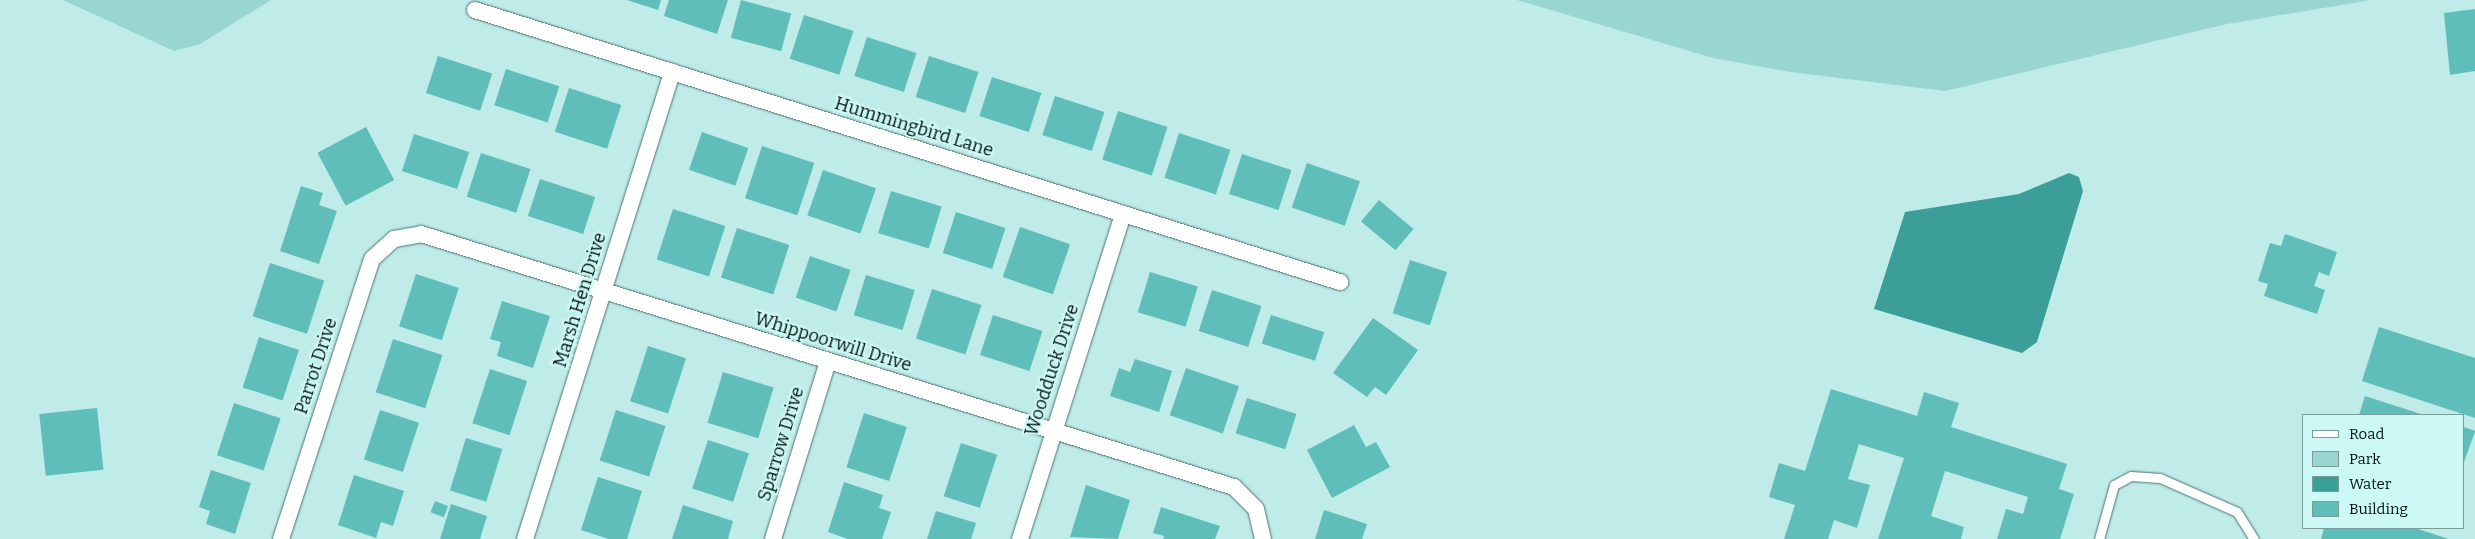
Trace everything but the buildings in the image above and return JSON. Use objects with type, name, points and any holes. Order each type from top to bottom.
[{"type":"street","name":"Hummingbird Lane","points":[[475,10],[1340,282]]},
{"type":"street","name":"Marsh Hen Drive","points":[[525,539],[672,72]]},
{"type":"street","name":"Woodduck Drive","points":[[1020,539],[1123,214]]},
{"type":"street","name":"Whippoorwill Drive","points":[[421,234],[1234,487],[1256,509],[1263,539]]},
{"type":"street","name":"Parrot Drive","points":[[281,539],[372,259],[394,239],[421,234]]},
{"type":"street","name":"Sparrow Drive","points":[[773,539],[828,361]]},
{"type":"lane","points":[[2099,539],[2114,484],[2131,476],[2160,478],[2237,512],[2254,539]]},
{"type":"green space","points":[[63,0],[271,0],[200,44],[174,51]]},
{"type":"green space","points":[[1517,0],[2371,0],[2227,24],[1945,91],[1791,72],[1713,58]]},
{"type":"water","points":[[2069,173],[2079,177],[2083,191],[2037,342],[2022,353],[1874,309],[1905,212],[2019,194]]}]
